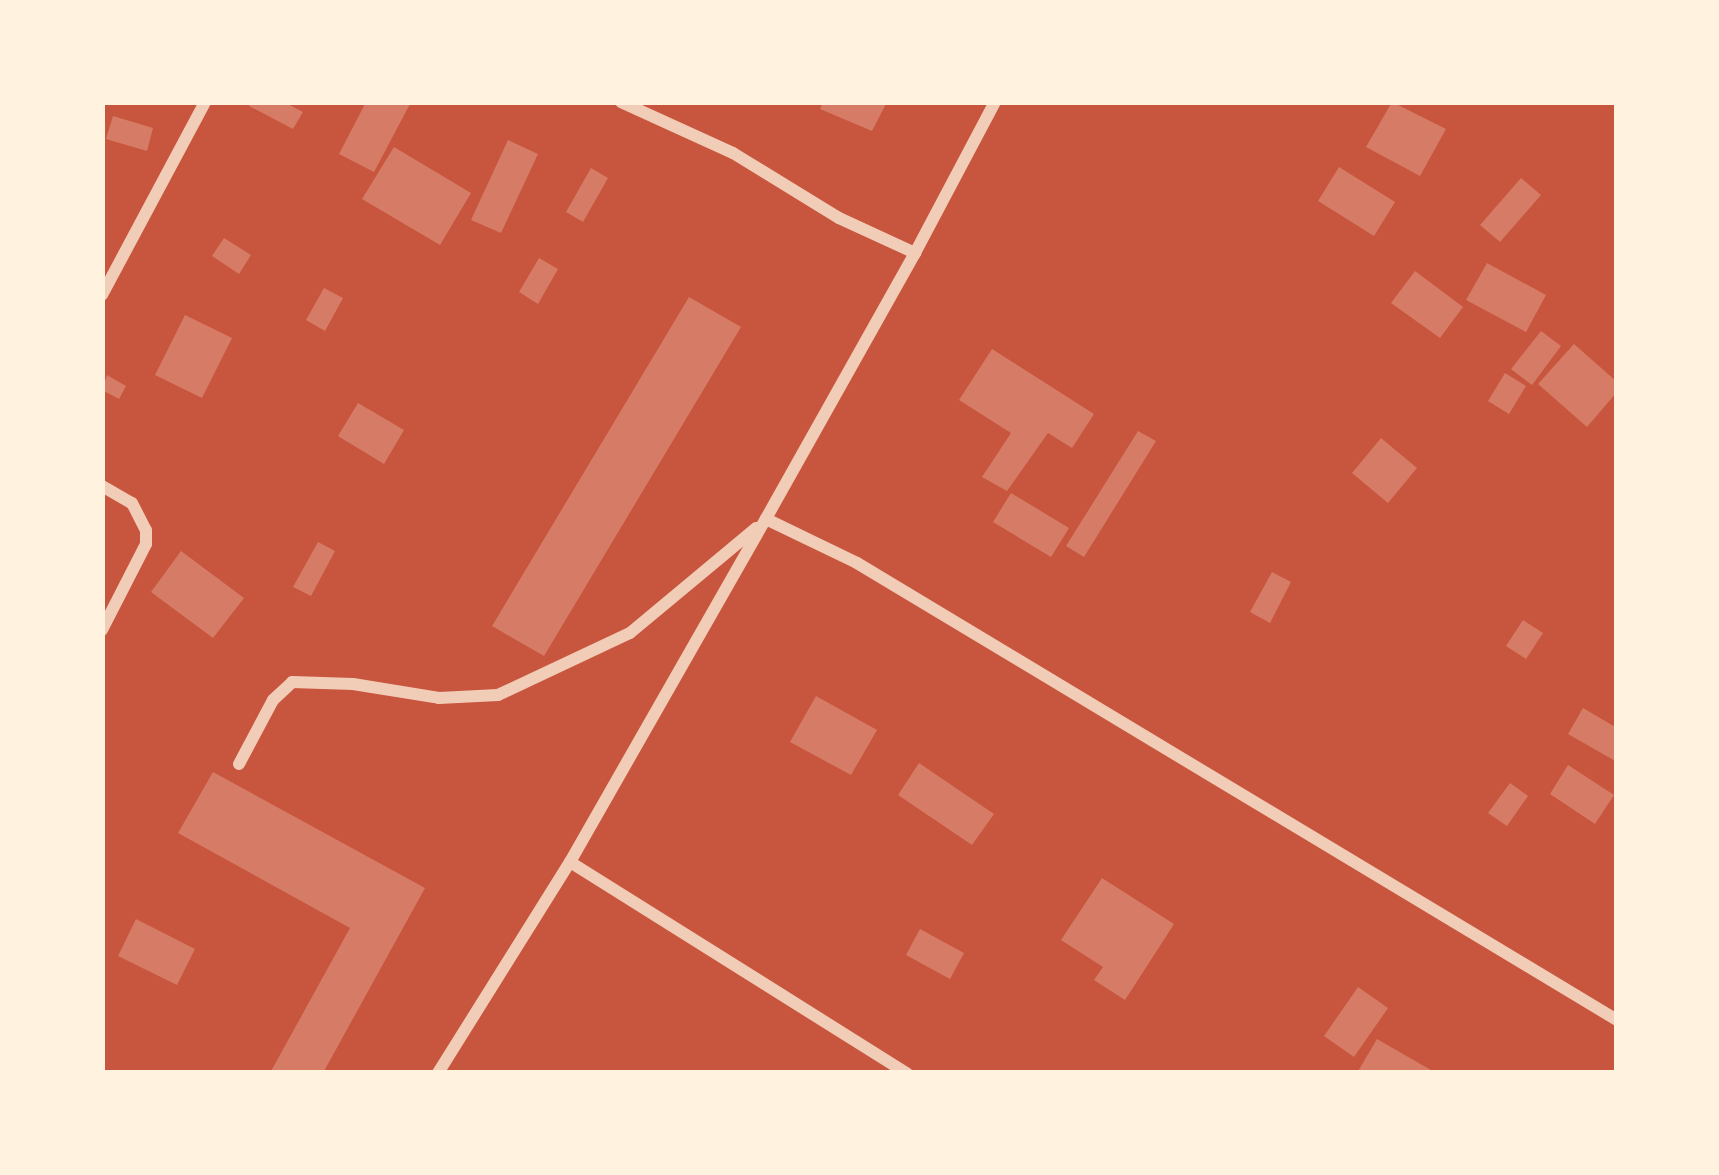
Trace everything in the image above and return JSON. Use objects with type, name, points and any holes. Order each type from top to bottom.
[{"type":"street","points":[[102,295],[205,102]]},
{"type":"street","points":[[621,102],[733,152],[839,218],[916,253]]},
{"type":"street","points":[[438,1073],[570,862],[916,253],[995,102]]},
{"type":"street","points":[[102,486],[133,503],[146,530],[146,544],[102,630]]},
{"type":"street","points":[[239,764],[273,700],[292,682],[353,684],[439,698],[498,695],[630,633],[766,519]]},
{"type":"street","points":[[766,519],[857,562],[1617,1020]]},
{"type":"street","points":[[570,862],[907,1073]]},
{"type":"building","points":[[252,102],[284,102],[303,112],[293,129],[249,106]]},
{"type":"building","points":[[366,102],[411,102],[374,172],[339,154]]},
{"type":"building","points":[[823,102],[887,102],[872,131],[820,109]]},
{"type":"building","points":[[1392,102],[1446,129],[1420,176],[1366,147]]},
{"type":"building","points":[[113,116],[153,128],[147,151],[106,139]]},
{"type":"building","points":[[508,140],[538,154],[501,233],[471,220]]},
{"type":"building","points":[[394,147],[471,193],[440,245],[362,199]]},
{"type":"building","points":[[1339,167],[1395,202],[1374,236],[1318,201]]},
{"type":"building","points":[[591,168],[608,178],[583,222],[566,212]]},
{"type":"building","points":[[1521,178],[1541,195],[1500,242],[1480,225]]},
{"type":"building","points":[[224,238],[251,255],[239,274],[212,256]]},
{"type":"building","points":[[539,258],[558,269],[538,304],[519,292]]},
{"type":"building","points":[[1487,263],[1546,295],[1526,332],[1466,300]]},
{"type":"building","points":[[1415,271],[1463,307],[1440,338],[1391,303]]},
{"type":"building","points":[[324,288],[343,298],[325,331],[306,320]]},
{"type":"building","points":[[689,297],[741,327],[544,656],[492,626]]},
{"type":"building","points":[[185,315],[232,338],[202,398],[155,375]]},
{"type":"building","points":[[1541,331],[1561,346],[1532,385],[1511,369]]},
{"type":"building","points":[[1574,344],[1617,382],[1617,392],[1587,427],[1538,384]]},
{"type":"building","points":[[992,349],[1094,414],[1072,448],[1048,433],[1007,491],[982,477],[1011,433],[959,400]]},
{"type":"building","points":[[1505,373],[1526,386],[1509,414],[1488,401]]},
{"type":"building","points":[[107,375],[126,386],[119,399],[102,390]]},
{"type":"building","points":[[358,403],[404,430],[384,464],[338,436]]},
{"type":"building","points":[[1138,431],[1156,441],[1084,557],[1066,546]]},
{"type":"building","points":[[1381,438],[1417,468],[1388,503],[1352,473]]},
{"type":"building","points":[[1011,493],[1069,528],[1051,557],[993,522]]},
{"type":"building","points":[[318,542],[335,551],[311,596],[293,587]]},
{"type":"building","points":[[181,551],[244,598],[213,638],[151,592]]},
{"type":"building","points":[[1272,572],[1291,582],[1270,623],[1250,612]]},
{"type":"building","points":[[1523,620],[1543,633],[1526,659],[1506,646]]},
{"type":"building","points":[[816,696],[877,730],[851,775],[790,742]]},
{"type":"building","points":[[1583,708],[1617,728],[1617,762],[1568,734]]},
{"type":"building","points":[[919,763],[994,814],[972,845],[898,795]]},
{"type":"building","points":[[1568,765],[1614,795],[1595,824],[1550,794]]},
{"type":"building","points":[[213,772],[425,888],[323,1073],[270,1073],[350,928],[178,833]]},
{"type":"building","points":[[1510,783],[1528,796],[1507,826],[1488,813]]},
{"type":"building","points":[[1102,878],[1174,924],[1125,1000],[1094,980],[1103,967],[1061,940]]},
{"type":"building","points":[[136,919],[195,949],[177,985],[118,956]]},
{"type":"building","points":[[920,929],[964,953],[950,979],[906,955]]},
{"type":"building","points":[[1358,987],[1388,1008],[1354,1057],[1324,1036]]},
{"type":"building","points":[[1377,1039],[1436,1073],[1357,1073]]}]
